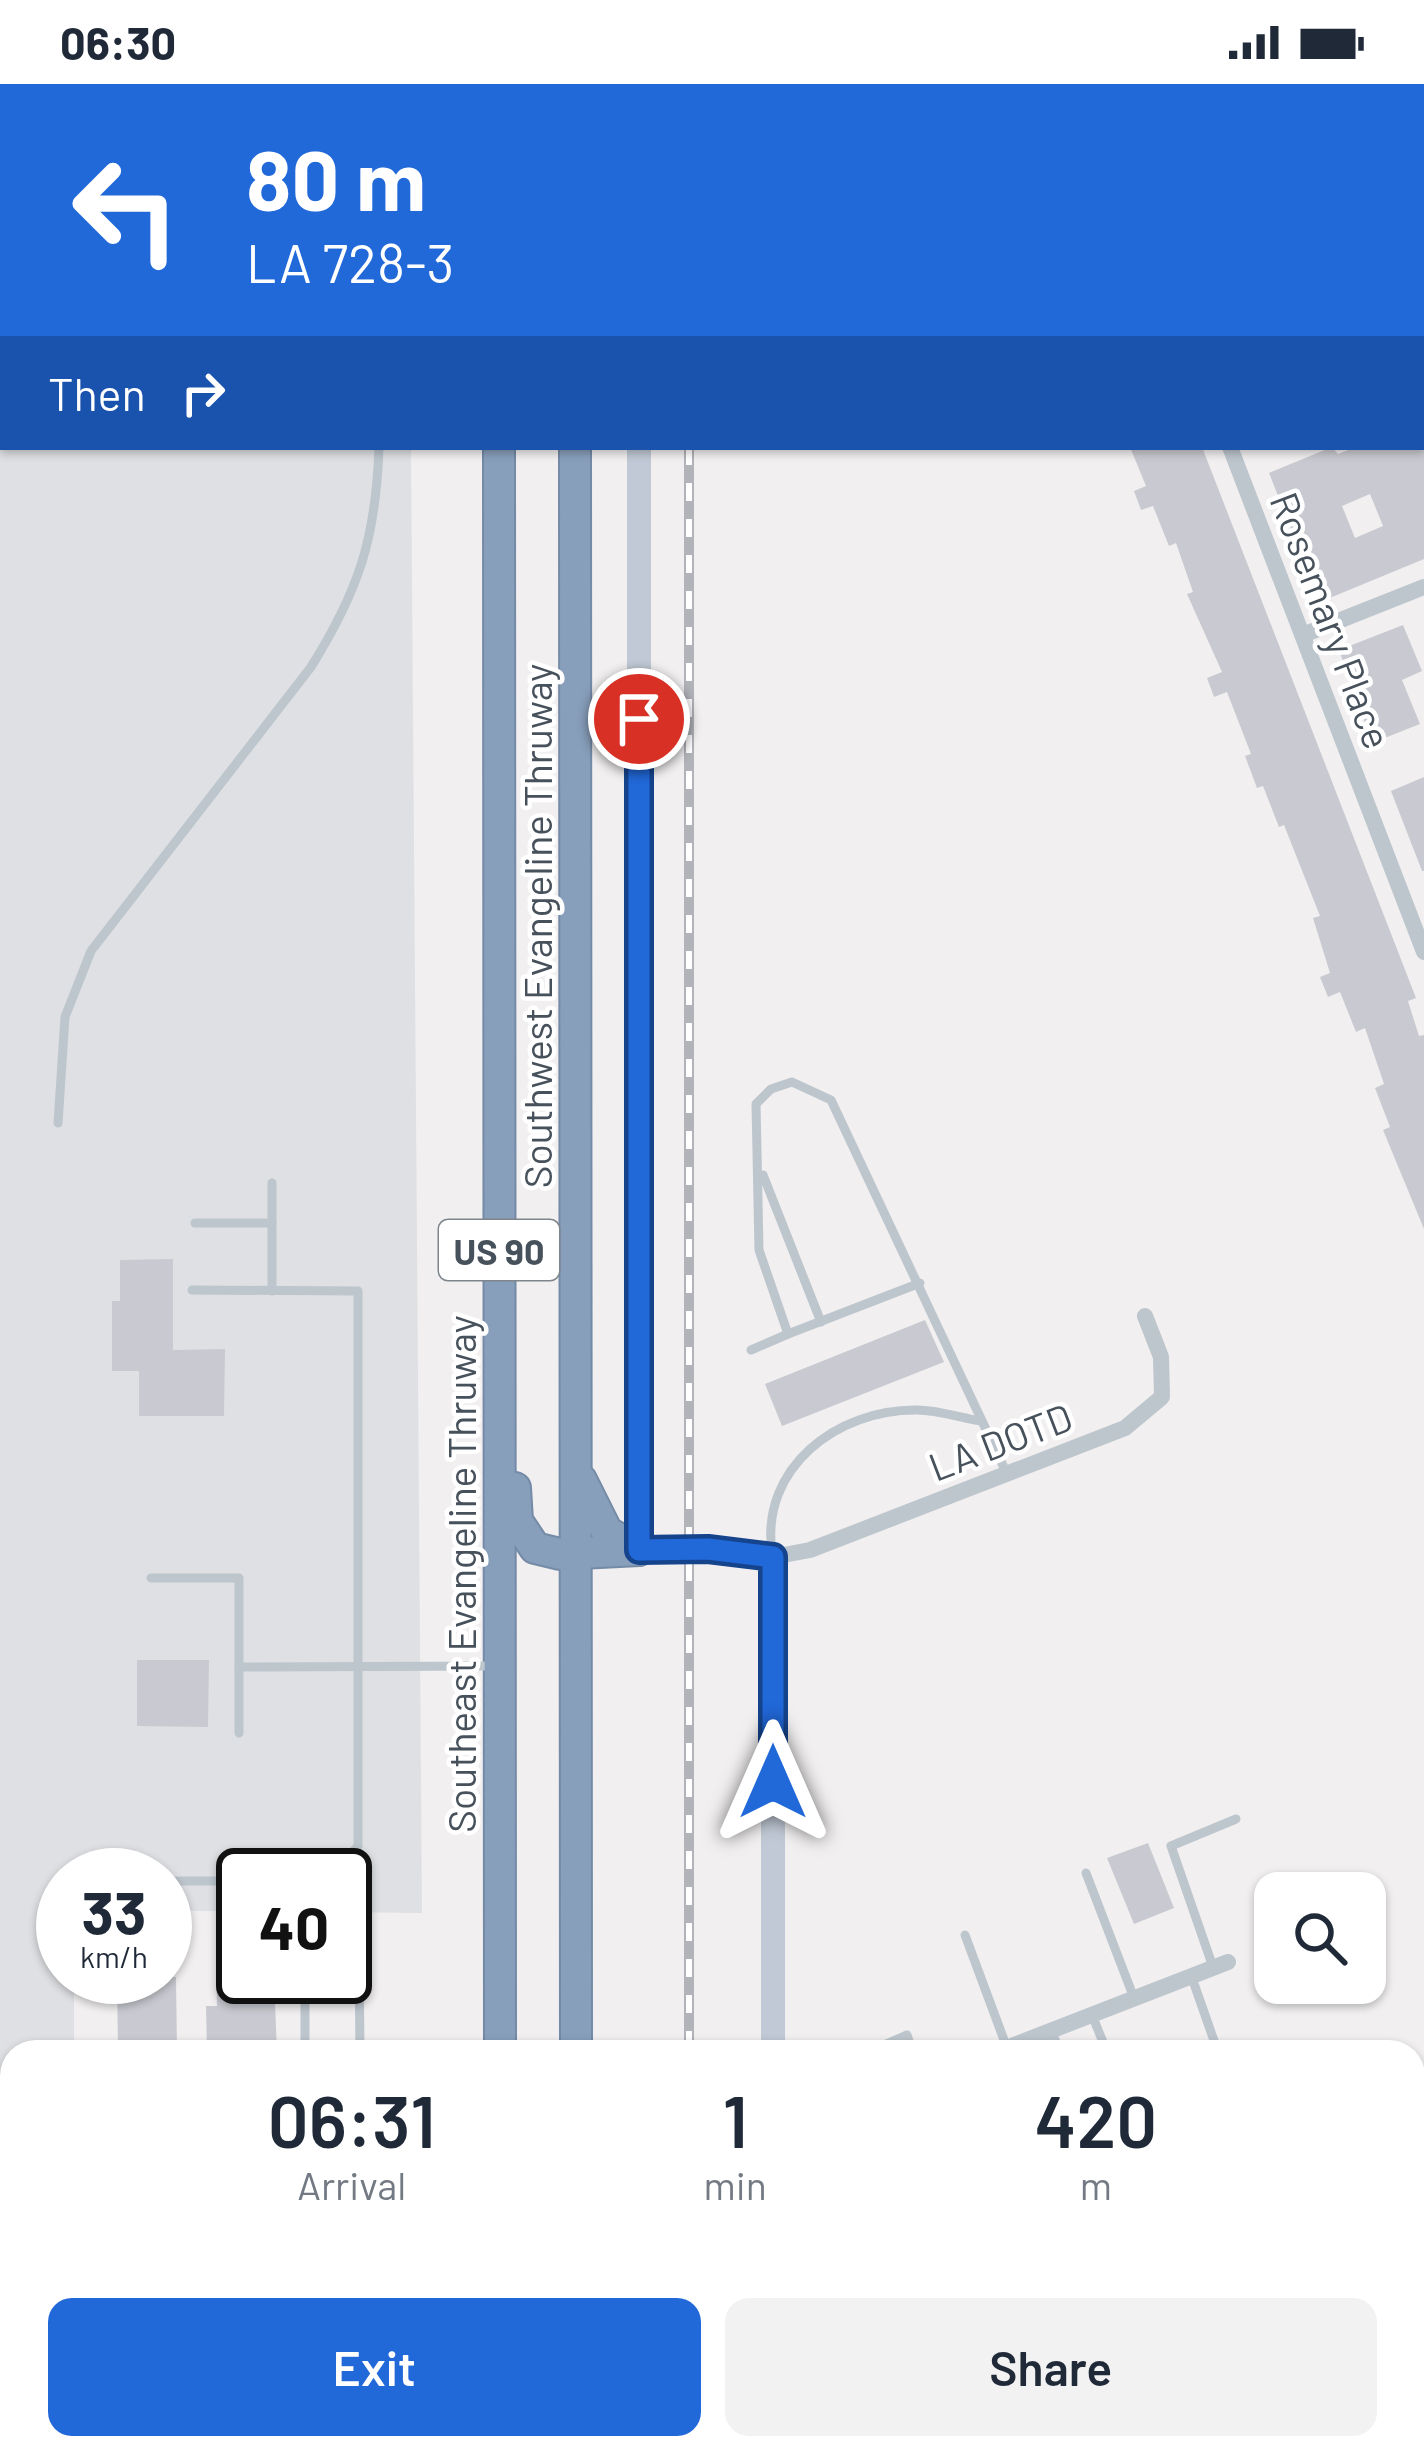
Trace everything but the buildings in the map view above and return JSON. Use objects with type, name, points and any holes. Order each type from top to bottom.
[{"type":"highway","name":"Southeast Evangeline Thruway","points":[[499,450],[500,2040]]},
{"type":"highway","name":"Southwest Evangeline Thruway","points":[[575,450],[576,2040]]},
{"type":"highway","points":[[498,1450],[526,1541],[546,1552],[639,1550]]},
{"type":"highway","points":[[576,1469],[607,1532],[639,1550]]},
{"type":"main road","points":[[639,450],[639,1550],[708,1549],[773,1557],[773,2040]]},
{"type":"street","name":"Rosemary Place","points":[[1235,450],[1424,952]]},
{"type":"street","points":[[1303,635],[1424,587]]},
{"type":"street","name":"LA DOTD","points":[[773,1557],[810,1550],[1125,1428],[1162,1397],[1162,1357],[1145,1316]]},
{"type":"street","points":[[1026,2040],[1221,1965]]},
{"type":"lane","points":[[58,1123],[65,1017],[91,951],[311,667],[342,618],[376,520],[379,450]]},
{"type":"lane","points":[[788,1334],[759,1250],[761,1170],[756,1103],[772,1089],[792,1082],[831,1100],[1007,1474]]},
{"type":"lane","points":[[761,1170],[821,1322]]},
{"type":"lane","points":[[272,1183],[272,1291]]},
{"type":"lane","points":[[195,1223],[272,1223]]},
{"type":"lane","points":[[751,1350],[920,1283]]},
{"type":"lane","points":[[192,1291],[358,1291],[356,1848]]},
{"type":"lane","points":[[773,1557],[769,1528],[778,1486],[817,1439],[855,1421],[917,1410],[981,1421]]},
{"type":"lane","points":[[151,1578],[239,1578],[239,1733]]},
{"type":"lane","points":[[239,1667],[500,1666]]},
{"type":"lane","points":[[1221,1965],[1171,1846],[1236,1819]]},
{"type":"lane","points":[[1086,1873],[1134,1998]]},
{"type":"lane","points":[[965,1935],[998,2040]]},
{"type":"lane","points":[[1191,1977],[1214,2040]]},
{"type":"lane","points":[[304,2004],[305,2040]]},
{"type":"lane","points":[[360,2004],[360,2040]]},
{"type":"lane","points":[[1091,2015],[1102,2040]]},
{"type":"lane","points":[[1051,2030],[1055,2040]]},
{"type":"shaded area","points":[[0,450],[411,450],[422,1913],[372,1912],[372,1848],[216,1848],[216,1911],[192,1911],[192,1848],[36,1848],[36,2004],[74,2004],[74,2040],[0,2040]]},
{"type":"railway","points":[[689,450],[689,2040]]},
{"type":"route","points":[[639,719],[639,1550],[708,1549],[773,1557],[773,1782]]}]
